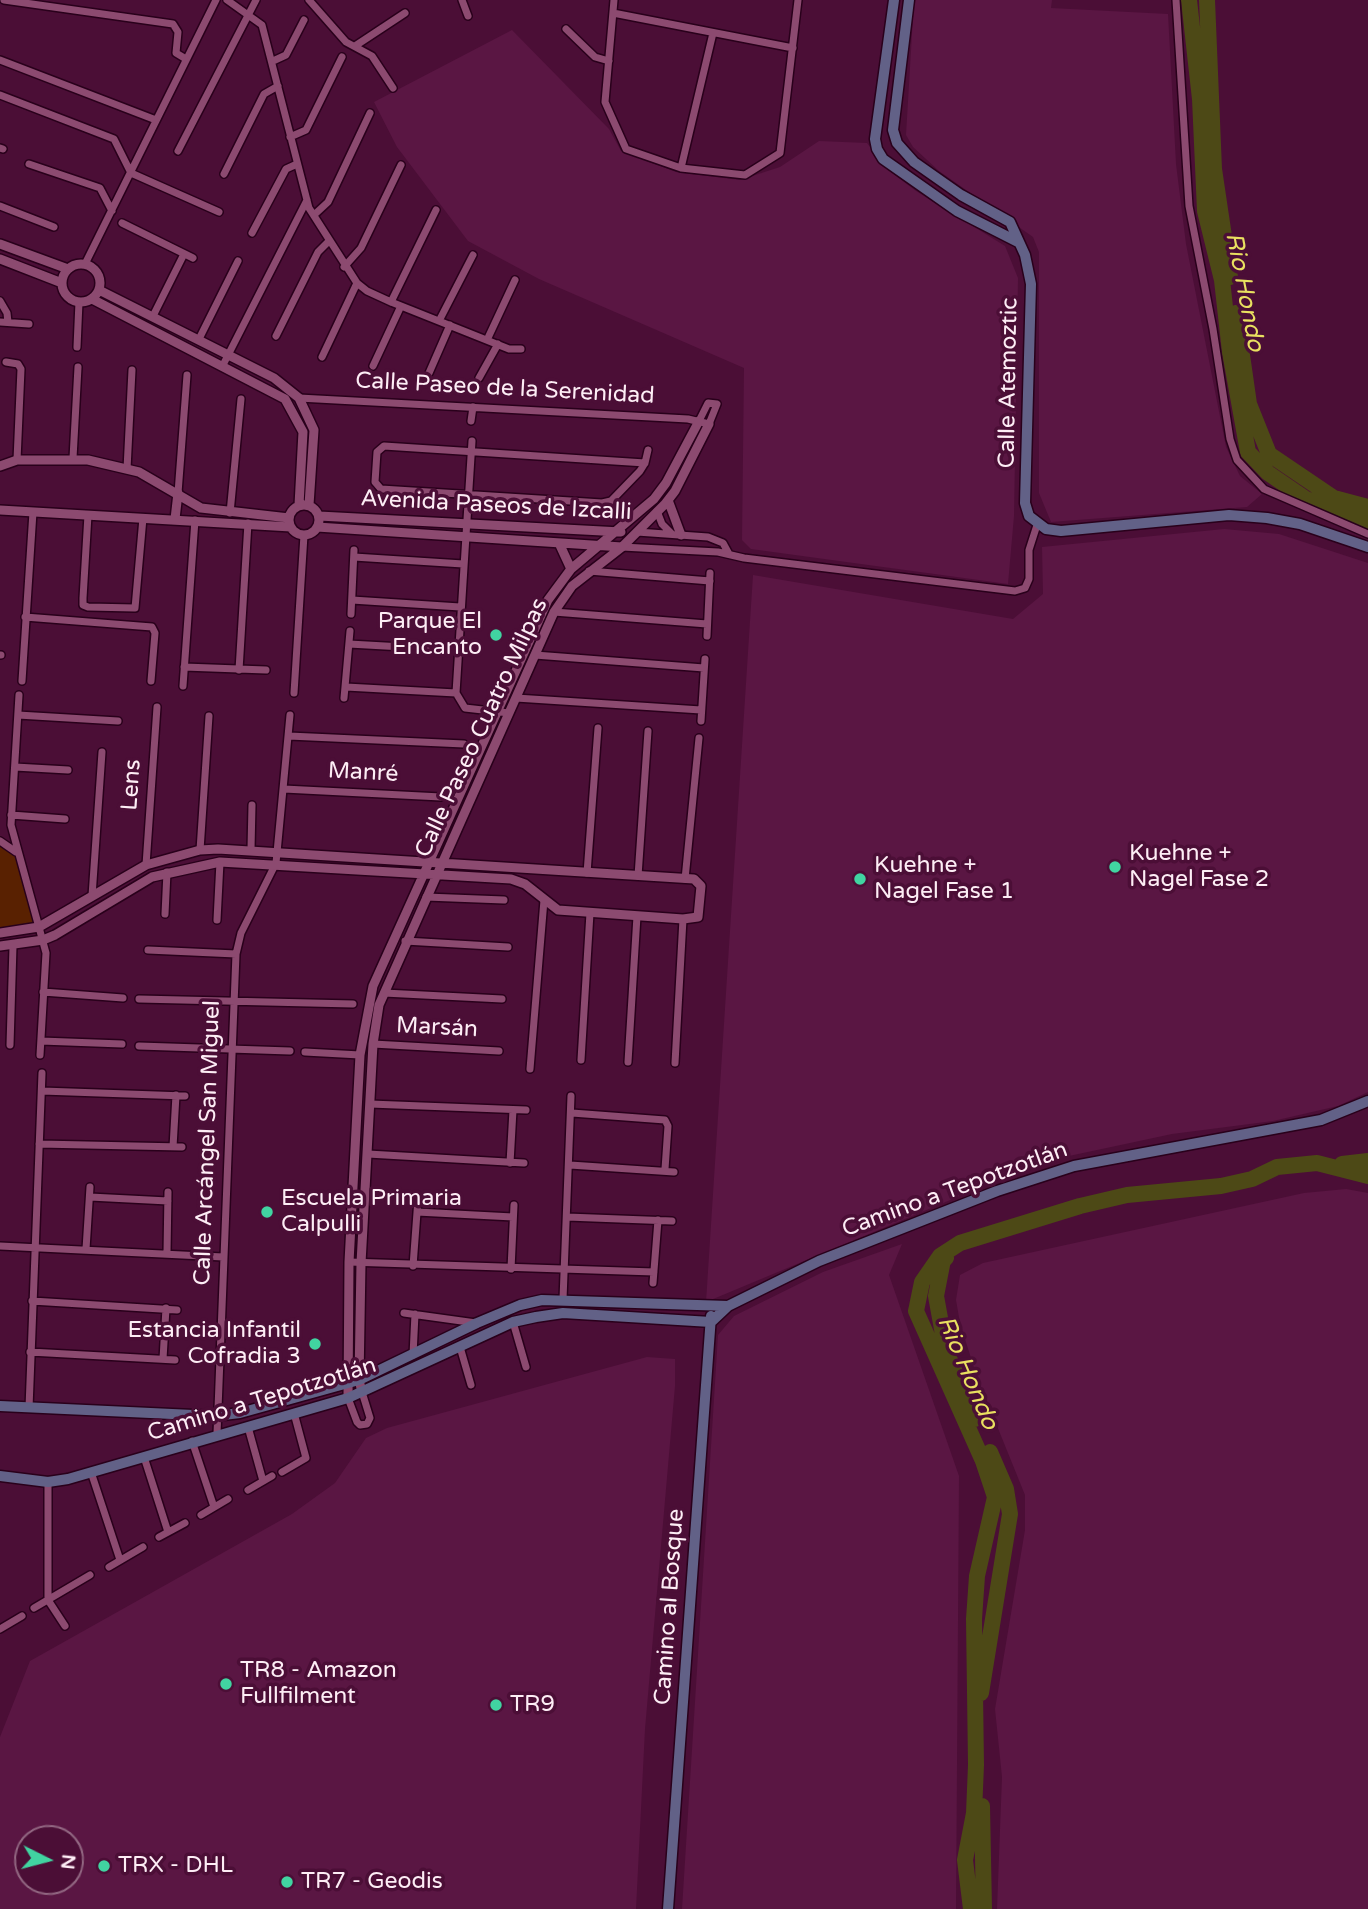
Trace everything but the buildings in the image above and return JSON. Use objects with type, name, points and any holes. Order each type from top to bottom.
[{"type":"main road","points":[[894,0],[875,139],[883,159],[957,211],[1018,242]]},
{"type":"main road","name":"Calle Atemoztic","points":[[909,0],[893,131],[904,153],[961,195],[1010,222],[1031,284],[1025,503],[1029,516],[1037,525]]},
{"type":"main road","points":[[1037,525],[1060,531],[1229,515],[1300,524],[1368,547]]},
{"type":"main road","name":"Camino a Tepotzotlán","points":[[0,1476],[48,1482],[348,1398],[513,1322],[563,1313],[711,1322],[729,1306],[831,1256],[996,1191],[1074,1166],[1321,1120],[1368,1101]]},
{"type":"main road","name":"Camino a Tepotzotlán","points":[[0,1406],[215,1416],[240,1413],[359,1380],[520,1305],[563,1299],[712,1308],[729,1306]]},
{"type":"main road","name":"Camino al Bosque","points":[[668,1909],[712,1308]]},
{"type":"street","points":[[4,0],[173,24],[178,32],[176,52],[186,60]]},
{"type":"street","points":[[0,244],[68,270],[85,264],[216,0]]},
{"type":"street","points":[[227,0],[249,13],[262,25],[307,200],[344,267],[357,283],[367,292],[391,302],[498,345],[521,349]]},
{"type":"street","points":[[178,151],[256,0]]},
{"type":"street","points":[[309,0],[346,42],[372,56],[393,88]]},
{"type":"street","points":[[462,0],[468,16]]},
{"type":"street","points":[[614,0],[605,102],[626,149],[681,168],[744,175],[779,153],[798,0]]},
{"type":"street","points":[[1176,0],[1189,206],[1213,329],[1230,439],[1237,460],[1264,489],[1368,534]]},
{"type":"street","points":[[355,46],[405,13]]},
{"type":"street","points":[[613,13],[793,48]]},
{"type":"street","points":[[273,61],[286,55],[304,20]]},
{"type":"street","points":[[566,29],[595,57],[609,61]]},
{"type":"street","points":[[681,168],[713,33]]},
{"type":"street","points":[[290,137],[306,130],[342,57]]},
{"type":"street","points":[[0,60],[156,120]]},
{"type":"street","points":[[224,174],[264,94],[278,86]]},
{"type":"street","points":[[0,95],[114,139],[131,173],[219,212]]},
{"type":"street","points":[[314,215],[328,202],[370,113]]},
{"type":"street","points":[[29,164],[100,188],[112,211]]},
{"type":"street","points":[[252,233],[286,169],[297,164]]},
{"type":"street","points":[[344,267],[361,248],[401,165]]},
{"type":"street","points":[[223,365],[307,200]]},
{"type":"street","points":[[0,206],[54,227]]},
{"type":"street","points":[[391,302],[436,210]]},
{"type":"street","points":[[122,223],[193,258]]},
{"type":"street","points":[[276,336],[318,252],[329,241]]},
{"type":"street","points":[[153,316],[184,254]]},
{"type":"street","points":[[439,321],[473,255]]},
{"type":"street","points":[[0,259],[62,283]]},
{"type":"street","points":[[199,339],[238,261]]},
{"type":"street","points":[[68,270],[62,283],[65,294],[79,302],[92,299],[99,290],[100,276],[85,264]]},
{"type":"street","points":[[486,340],[515,280]]},
{"type":"street","points":[[322,357],[357,283]]},
{"type":"street","points":[[0,510],[248,523],[290,522],[304,505],[314,430],[299,398],[274,378],[99,290]]},
{"type":"street","points":[[92,299],[285,399],[297,416],[304,447],[304,505]]},
{"type":"street","points":[[0,301],[4,322],[29,324]]},
{"type":"street","points":[[77,347],[79,302]]},
{"type":"street","points":[[373,366],[401,306]]},
{"type":"street","points":[[429,373],[450,325]]},
{"type":"street","points":[[479,378],[498,345]]},
{"type":"street","points":[[6,362],[20,366],[17,460]]},
{"type":"street","points":[[73,458],[78,367]]},
{"type":"street","points":[[127,468],[132,370]]},
{"type":"street","points":[[176,519],[187,375]]},
{"type":"street","name":"Calle Paseo de la Serenidad","points":[[299,398],[699,421],[709,424]]},
{"type":"street","points":[[230,513],[241,399]]},
{"type":"street","name":"Calle Paseo Cuatro Milpas","points":[[714,402],[717,408],[709,424],[668,500],[622,547],[566,592],[554,612],[405,941],[379,1005],[370,1084],[360,1263],[359,1380],[370,1418],[364,1425],[357,1422],[346,1384],[358,1083],[367,1004],[540,613],[571,569],[654,499],[666,483],[708,403],[714,402]]},
{"type":"street","points":[[471,421],[473,407]]},
{"type":"street","points":[[472,441],[456,693],[465,708],[509,713]]},
{"type":"street","points":[[645,463],[384,446],[377,452],[375,482],[378,488],[602,503],[611,501],[645,463],[648,450]]},
{"type":"street","points":[[0,466],[17,460],[73,458],[127,468],[178,493],[201,508],[290,522],[304,535]]},
{"type":"street","points":[[668,500],[677,534]]},
{"type":"street","points":[[304,505],[318,516],[317,527],[304,535]]},
{"type":"street","name":"Avenida Paseos de Izcalli","points":[[657,511],[662,524],[677,534]]},
{"type":"street","points":[[22,681],[33,512]]},
{"type":"street","points":[[88,515],[83,605],[135,608],[143,518]]},
{"type":"street","name":"Avenida Paseos de Izcalli","points":[[318,516],[677,534],[718,540],[729,554]]},
{"type":"street","points":[[183,686],[195,520]]},
{"type":"street","points":[[239,670],[248,523]]},
{"type":"street","points":[[622,547],[729,554],[1015,591],[1025,588],[1029,579],[1029,550],[1037,525]]},
{"type":"street","name":"Avenida Paseos de Izcalli","points":[[317,527],[622,547]]},
{"type":"street","points":[[294,693],[304,535]]},
{"type":"street","points":[[559,543],[571,569]]},
{"type":"street","points":[[351,614],[354,554],[463,564]]},
{"type":"street","points":[[589,571],[710,577],[707,636]]},
{"type":"street","points":[[352,600],[460,607]]},
{"type":"street","points":[[554,612],[707,624]]},
{"type":"street","points":[[25,617],[152,627],[155,633],[151,681]]},
{"type":"street","points":[[344,698],[350,631]]},
{"type":"street","points":[[349,644],[457,650]]},
{"type":"street","points":[[535,654],[705,664],[701,721]]},
{"type":"street","points":[[184,667],[266,670]]},
{"type":"street","points":[[346,687],[456,693]]},
{"type":"street","points":[[19,695],[11,815],[17,853],[43,940],[40,1055]]},
{"type":"street","points":[[516,698],[701,710]]},
{"type":"street","name":"Lens","points":[[146,865],[157,707]]},
{"type":"street","points":[[18,715],[118,721]]},
{"type":"street","points":[[276,863],[290,715]]},
{"type":"street","points":[[200,850],[209,716]]},
{"type":"street","points":[[587,873],[598,728]]},
{"type":"street","points":[[638,876],[648,731]]},
{"type":"street","points":[[289,736],[464,744]]},
{"type":"street","points":[[685,879],[699,738]]},
{"type":"street","points":[[92,896],[102,752]]},
{"type":"street","points":[[15,767],[68,770]]},
{"type":"street","name":"Manré","points":[[284,789],[441,797]]},
{"type":"street","points":[[251,849],[252,805]]},
{"type":"street","points":[[11,815],[65,819]]},
{"type":"street","points":[[0,841],[17,853]]},
{"type":"street","points":[[0,933],[39,927],[146,865],[200,850],[251,849],[685,879],[694,880],[701,886],[700,912],[695,919],[683,919],[558,910],[516,880],[424,872],[220,862],[167,872],[128,889],[81,920],[43,940],[0,946]]},
{"type":"street","points":[[216,920],[220,862]]},
{"type":"street","name":"Calle Arcángel San Miguel","points":[[217,1434],[215,1416],[236,954],[241,933],[276,863]]},
{"type":"street","points":[[165,914],[167,872]]},
{"type":"street","points":[[426,897],[504,900]]},
{"type":"street","points":[[530,1069],[544,900]]},
{"type":"street","points":[[581,1060],[590,913]]},
{"type":"street","points":[[628,1062],[637,916]]},
{"type":"street","points":[[675,1063],[683,919]]},
{"type":"street","points":[[405,941],[508,947]]},
{"type":"street","points":[[10,1045],[13,946]]},
{"type":"street","points":[[148,950],[236,954]]},
{"type":"street","points":[[43,992],[123,998]]},
{"type":"street","points":[[384,993],[502,999]]},
{"type":"street","points":[[139,999],[353,1004]]},
{"type":"street","points":[[367,1004],[379,1005]]},
{"type":"street","points":[[41,1041],[122,1044]]},
{"type":"street","name":"Marsán","points":[[373,1044],[499,1051]]},
{"type":"street","points":[[139,1046],[290,1051]]},
{"type":"street","points":[[305,1052],[360,1055]]},
{"type":"street","points":[[29,1408],[43,1073]]},
{"type":"street","points":[[358,1083],[370,1084]]},
{"type":"street","points":[[42,1091],[185,1096]]},
{"type":"street","points":[[173,1147],[176,1095]]},
{"type":"street","points":[[563,1313],[572,1113],[570,1096]]},
{"type":"street","points":[[370,1104],[526,1110]]},
{"type":"street","points":[[510,1163],[513,1110]]},
{"type":"street","points":[[572,1113],[665,1121],[668,1126],[665,1169]]},
{"type":"street","points":[[39,1144],[182,1147]]},
{"type":"street","points":[[368,1154],[524,1163]]},
{"type":"street","points":[[570,1165],[665,1169],[674,1172]]},
{"type":"street","points":[[86,1249],[90,1187]]},
{"type":"street","points":[[90,1197],[168,1196],[167,1253]]},
{"type":"street","points":[[413,1266],[418,1199]]},
{"type":"street","points":[[510,1269],[514,1205]]},
{"type":"street","points":[[417,1212],[513,1217]]},
{"type":"street","points":[[567,1217],[672,1221]]},
{"type":"street","points":[[653,1283],[658,1220]]},
{"type":"street","points":[[0,1246],[223,1256]]},
{"type":"street","points":[[349,1262],[654,1272]]},
{"type":"street","points":[[32,1301],[177,1310]]},
{"type":"street","points":[[163,1359],[166,1308]]},
{"type":"street","points":[[404,1313],[477,1323]]},
{"type":"street","points":[[412,1355],[415,1314]]},
{"type":"street","points":[[513,1322],[526,1367]]},
{"type":"street","points":[[460,1347],[471,1385]]},
{"type":"street","points":[[30,1352],[175,1360]]},
{"type":"street","points":[[282,1472],[306,1458],[294,1413]]},
{"type":"street","points":[[248,1427],[263,1481]]},
{"type":"street","points":[[192,1441],[214,1507]]},
{"type":"street","points":[[144,1457],[168,1532]]},
{"type":"street","points":[[91,1472],[120,1560]]},
{"type":"street","points":[[247,1490],[272,1476]]},
{"type":"street","points":[[48,1482],[48,1600],[65,1626]]},
{"type":"street","points":[[201,1515],[228,1499]]},
{"type":"street","points":[[159,1537],[185,1523]]},
{"type":"street","points":[[110,1567],[142,1547]]},
{"type":"street","points":[[34,1608],[90,1575]]},
{"type":"street","points":[[0,1629],[22,1616]]},
{"type":"shaded area","points":[[914,0],[1052,0],[1051,8],[1168,14],[1176,164],[1186,244],[1226,447],[1240,476],[1262,494],[1247,507],[1051,522],[1039,493],[1039,252],[1033,237],[939,171],[913,147],[906,135]]},
{"type":"shaded area","points":[[512,30],[609,129],[621,151],[676,172],[740,180],[780,167],[819,141],[867,143],[887,169],[916,191],[1005,246],[1018,278],[1014,516],[1008,584],[751,549],[742,540],[744,368],[539,279],[468,241],[397,147],[374,102]]},
{"type":"shaded area","points":[[1224,529],[1279,534],[1368,563],[1368,1092],[1338,1106],[1273,1121],[1172,1134],[1022,1166],[1003,1178],[706,1302],[753,575],[1013,619],[1043,594],[1042,547]]},
{"type":"shaded area","points":[[0,836],[14,845],[39,927],[0,927]]},
{"type":"shaded area","points":[[1346,1189],[1368,1193],[1368,1909],[997,1909],[1002,1777],[995,1709],[1025,1530],[1025,1495],[976,1374],[960,1323],[956,1300],[960,1275],[983,1263],[1304,1193]]},
{"type":"shaded area","points":[[902,1244],[889,1275],[959,1476],[956,1909],[682,1909],[718,1335],[734,1316],[823,1272]]},
{"type":"shaded area","points":[[647,1357],[675,1359],[675,1386],[645,1729],[636,1909],[0,1909],[0,1737],[30,1661],[292,1514],[335,1483],[366,1438],[387,1428]]},
{"type":"waterway","name":"Rio Hondo","points":[[1189,0],[1200,99],[1205,211],[1222,280],[1230,352],[1248,452],[1268,473],[1306,499],[1368,522]]},
{"type":"waterway","points":[[1207,0],[1214,169],[1230,277]]},
{"type":"waterway","points":[[1236,313],[1249,404],[1269,454],[1334,498],[1368,507]]},
{"type":"waterway","points":[[1342,1164],[1368,1161]]},
{"type":"waterway","name":"Rio Hondo","points":[[971,1909],[965,1860],[974,1813],[976,1765],[974,1619],[977,1576],[995,1497],[983,1461],[916,1311],[922,1282],[940,1256],[960,1243],[1080,1206],[1127,1195],[1221,1186],[1252,1179],[1277,1167],[1317,1163],[1368,1176]]},
{"type":"waterway","points":[[946,1258],[943,1260],[936,1296],[946,1351],[975,1419]]},
{"type":"waterway","points":[[981,1693],[1010,1514],[1006,1489],[990,1452]]},
{"type":"waterway","points":[[982,1806],[984,1909]]},
{"type":"place","name":"Parque El Encanto","points":[[496,635]]},
{"type":"place","name":"Kuehne + Nagel Fase 2","points":[[1115,867]]},
{"type":"place","name":"Kuehne + Nagel Fase 1","points":[[860,879]]},
{"type":"place","name":"Escuela Primaria Calpulli","points":[[267,1212]]},
{"type":"place","name":"Estancia Infantil Cofradia 3","points":[[315,1344]]},
{"type":"place","name":"TR8 - Amazon Fullfilment","points":[[226,1684]]},
{"type":"place","name":"TR9","points":[[496,1705]]},
{"type":"place","name":"TRX - DHL","points":[[104,1866]]},
{"type":"place","name":"TR7 - Geodis","points":[[287,1882]]}]
